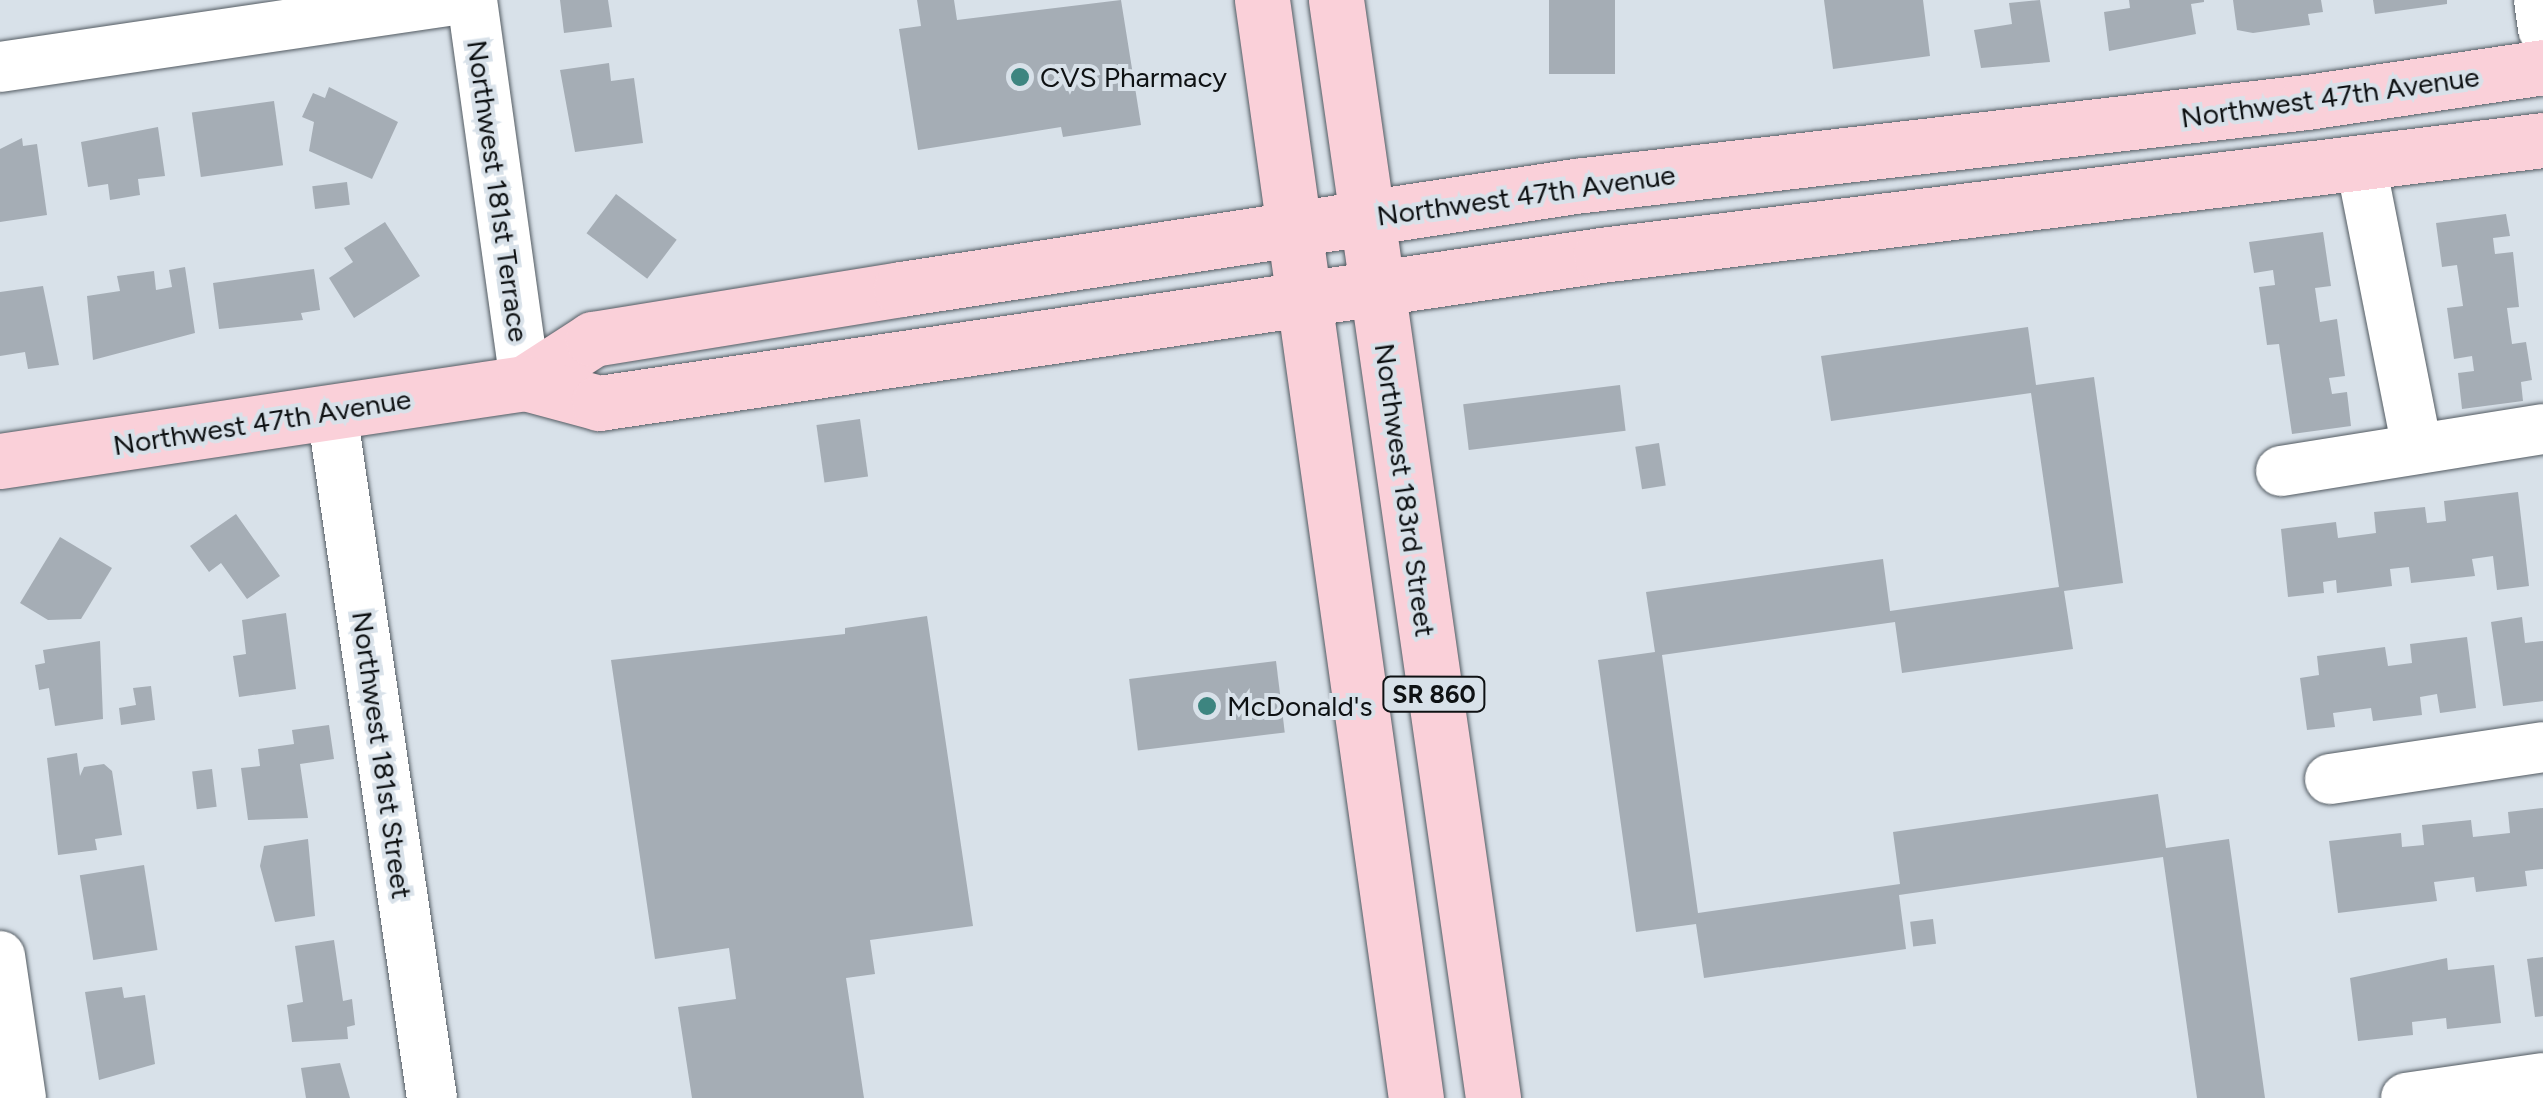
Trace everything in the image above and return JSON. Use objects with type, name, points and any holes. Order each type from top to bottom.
[{"type":"main road","name":"SR 860","points":[[1262,0],[1416,1098]]},
{"type":"main road","name":"Northwest 183rd Street","points":[[1336,0],[1493,1098]]},
{"type":"main road","name":"Northwest 47th Avenue","points":[[524,383],[593,339],[1366,218],[2543,67]]},
{"type":"main road","points":[[2481,149],[2525,119],[2543,92]]},
{"type":"main road","name":"Northwest 47th Avenue","points":[[0,461],[524,383],[600,403],[1302,302],[1618,252],[2362,165],[2543,140]]},
{"type":"street","points":[[0,67],[455,0]]},
{"type":"street","name":"Northwest 181st Terrace","points":[[472,0],[524,383]]},
{"type":"street","points":[[2539,0],[2543,30]]},
{"type":"street","points":[[2362,165],[2417,449]]},
{"type":"street","name":"Northwest 181st Street","points":[[332,412],[432,1098]]},
{"type":"street","points":[[2281,471],[2543,428]]},
{"type":"street","points":[[2330,779],[2543,747]]},
{"type":"street","points":[[0,956],[21,1098]]},
{"type":"street","points":[[2406,1098],[2543,1078]]},
{"type":"building","points":[[560,0],[608,0],[612,27],[564,33]]},
{"type":"building","name":"CVS Pharmacy","points":[[917,0],[954,0],[957,20],[1121,0],[1141,125],[1063,137],[1061,127],[918,150],[899,29],[921,26]]},
{"type":"building","points":[[1549,0],[1615,0],[1615,74],[1549,74]]},
{"type":"building","points":[[1824,0],[1923,0],[1930,56],[1833,69]]},
{"type":"building","points":[[2040,0],[2050,62],[1981,68],[1974,30],[2012,24],[2009,3]]},
{"type":"building","points":[[2129,0],[2204,0],[2191,4],[2196,34],[2109,51],[2104,12],[2130,8]]},
{"type":"building","points":[[2233,0],[2321,0],[2323,12],[2308,14],[2310,25],[2253,33],[2237,30]]},
{"type":"building","points":[[2373,0],[2447,0],[2447,4],[2375,14]]},
{"type":"building","points":[[609,63],[611,81],[634,78],[643,143],[575,152],[560,70]]},
{"type":"building","points":[[329,87],[398,122],[372,179],[309,151],[314,122],[302,117],[313,93],[325,98]]},
{"type":"building","points":[[274,101],[283,165],[201,177],[192,113]]},
{"type":"building","points":[[158,127],[165,176],[138,179],[140,195],[110,200],[108,184],[88,187],[81,142]]},
{"type":"building","points":[[22,138],[23,146],[37,144],[47,215],[0,222],[0,149]]},
{"type":"building","points":[[347,182],[350,205],[315,209],[312,186]]},
{"type":"building","points":[[616,194],[677,240],[647,279],[587,233]]},
{"type":"building","points":[[2506,214],[2510,236],[2493,238],[2495,254],[2513,252],[2519,307],[2507,308],[2512,344],[2526,342],[2532,380],[2521,382],[2523,401],[2462,409],[2458,373],[2474,371],[2472,356],[2454,359],[2447,308],[2463,306],[2457,265],[2442,267],[2436,223]]},
{"type":"building","points":[[385,222],[420,276],[354,318],[329,278],[353,262],[344,248]]},
{"type":"building","points":[[2323,232],[2331,286],[2315,288],[2320,322],[2337,319],[2345,376],[2329,378],[2332,394],[2347,392],[2351,426],[2292,434],[2279,344],[2267,345],[2259,287],[2275,285],[2273,270],[2254,273],[2249,242]]},
{"type":"building","points":[[185,267],[195,333],[93,360],[87,296],[120,291],[117,276],[154,271],[156,290],[172,287],[169,270]]},
{"type":"building","points":[[314,269],[320,310],[301,313],[303,320],[219,329],[213,283]]},
{"type":"building","points":[[43,286],[59,365],[28,369],[25,352],[0,356],[0,292]]},
{"type":"building","points":[[2028,327],[2036,385],[2094,377],[2123,583],[2064,591],[2073,649],[1902,673],[1895,622],[1662,655],[1698,913],[1900,884],[1893,832],[2158,794],[2166,848],[2229,839],[2265,1098],[2197,1098],[2163,857],[1899,895],[1906,949],[1704,978],[1696,924],[1636,932],[1598,660],[1655,652],[1646,592],[1883,559],[1890,611],[2059,587],[2031,393],[1831,421],[1821,356]]},
{"type":"building","points":[[1620,385],[1626,431],[1469,450],[1463,404]]},
{"type":"building","points":[[860,419],[868,476],[825,483],[816,425]]},
{"type":"building","points":[[1659,443],[1666,485],[1642,489],[1635,447]]},
{"type":"building","points":[[2518,492],[2529,586],[2497,590],[2493,556],[2472,559],[2475,576],[2411,583],[2409,567],[2390,569],[2392,586],[2337,593],[2336,580],[2323,582],[2324,593],[2288,597],[2281,529],[2336,522],[2338,538],[2376,533],[2374,512],[2425,507],[2427,523],[2446,521],[2444,501]]},
{"type":"building","points":[[236,514],[280,576],[247,599],[221,563],[209,572],[190,546]]},
{"type":"building","points":[[60,537],[112,568],[81,619],[48,620],[20,603]]},
{"type":"building","points":[[286,613],[296,689],[239,697],[233,656],[246,654],[242,620]]},
{"type":"building","points":[[927,616],[973,926],[870,940],[875,974],[846,978],[864,1098],[692,1098],[678,1007],[736,999],[729,948],[655,959],[611,660],[845,634],[845,628]]},
{"type":"building","points":[[2522,617],[2525,643],[2543,641],[2543,701],[2503,706],[2491,622]]},
{"type":"building","points":[[2467,637],[2476,708],[2440,713],[2437,694],[2420,697],[2422,715],[2373,721],[2371,708],[2333,713],[2335,727],[2307,730],[2300,678],[2319,675],[2317,656],[2385,647],[2388,666],[2412,663],[2410,644]]},
{"type":"building","points":[[100,641],[103,719],[55,726],[49,688],[39,690],[35,665],[45,663],[43,650]]},
{"type":"building","name":"McDonald's","points":[[1276,661],[1285,732],[1138,750],[1129,679]]},
{"type":"building","points":[[151,686],[155,720],[121,725],[119,708],[136,705],[133,688]]},
{"type":"building","points":[[329,725],[334,759],[300,764],[308,818],[248,820],[241,768],[260,766],[258,749],[294,744],[292,730]]},
{"type":"building","points":[[77,753],[80,776],[84,767],[104,764],[112,771],[122,835],[95,839],[97,850],[58,855],[47,758]]},
{"type":"building","points":[[212,769],[217,807],[197,809],[192,771]]},
{"type":"building","points":[[2543,808],[2543,869],[2525,871],[2527,886],[2476,892],[2474,877],[2434,882],[2437,901],[2338,913],[2329,841],[2401,833],[2402,847],[2424,845],[2422,825],[2471,820],[2473,837],[2510,833],[2508,812]]},
{"type":"building","points":[[308,839],[315,916],[275,922],[260,866],[264,846]]},
{"type":"building","points":[[144,865],[157,950],[93,960],[80,875]]},
{"type":"building","points":[[1933,919],[1936,944],[1913,947],[1910,922]]},
{"type":"building","points":[[334,940],[343,1001],[352,999],[355,1025],[347,1027],[348,1039],[292,1042],[287,1005],[303,1002],[295,946]]},
{"type":"building","points":[[2543,957],[2543,1016],[2535,1017],[2527,959]]},
{"type":"building","points":[[2447,958],[2448,970],[2494,965],[2501,1023],[2447,1029],[2446,1018],[2412,1022],[2413,1035],[2358,1041],[2350,978]]},
{"type":"building","points":[[122,987],[124,998],[145,995],[155,1064],[99,1080],[85,992]]},
{"type":"building","points":[[340,1063],[350,1098],[306,1098],[301,1068]]},
{"type":"place","name":"CVS Pharmacy","points":[[1020,77]]},
{"type":"place","name":"McDonald's","points":[[1207,706]]}]
